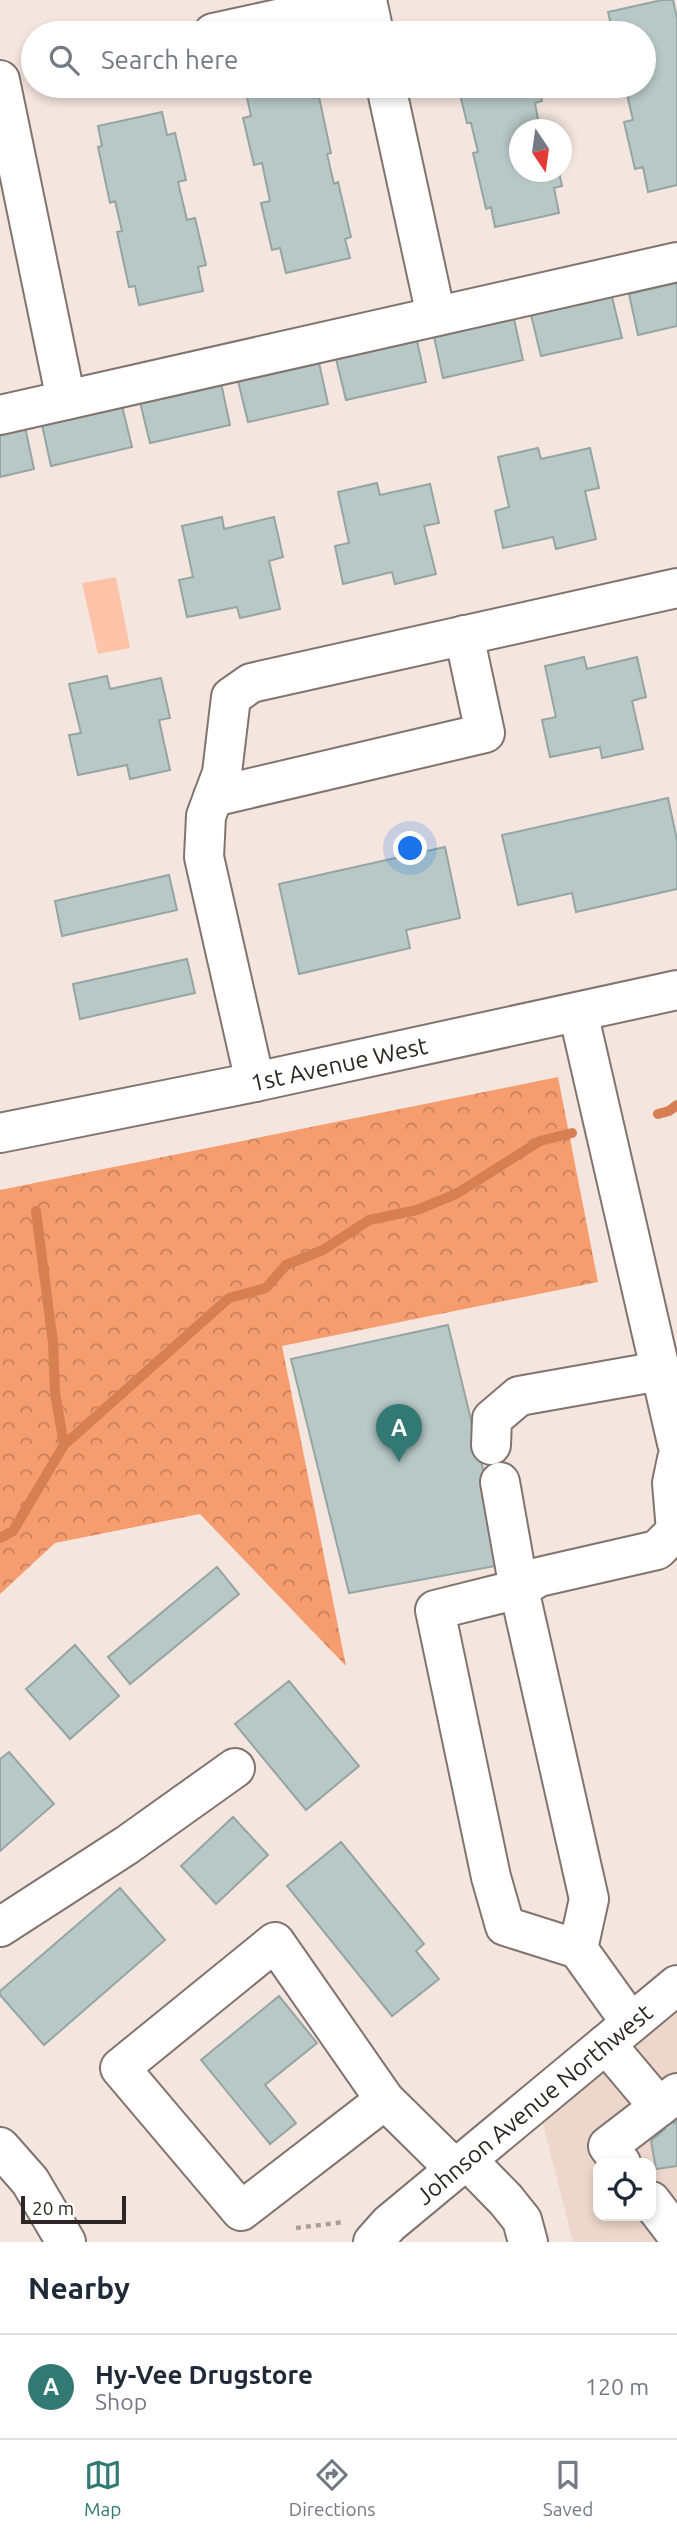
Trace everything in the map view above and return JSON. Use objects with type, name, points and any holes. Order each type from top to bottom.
[{"type":"street","points":[[269,21],[366,0],[371,21]]},
{"type":"street","points":[[21,76],[0,80],[66,400]]},
{"type":"street","points":[[389,98],[436,316]]},
{"type":"street","points":[[0,415],[677,262]]},
{"type":"street","points":[[255,1082],[204,857],[206,816],[222,774],[231,697],[251,683],[677,588]]},
{"type":"street","points":[[213,797],[485,733],[464,635]]},
{"type":"street","name":"1st Avenue West","points":[[0,1133],[255,1082],[677,990]]},
{"type":"street","points":[[578,1012],[677,1443]]},
{"type":"street","points":[[491,1445],[492,1419],[519,1396],[660,1371]]},
{"type":"street","points":[[578,1949],[505,1926],[491,1877],[435,1610],[519,1589],[539,1577],[657,1550],[677,1531],[672,1483],[677,1459]]},
{"type":"street","points":[[500,1482],[519,1589],[589,1899],[578,1949],[619,2033],[668,2100],[608,2146],[617,2158]]},
{"type":"street","points":[[0,1927],[127,1845],[235,1768]]},
{"type":"street","points":[[385,2100],[241,2211],[120,2067],[275,1942],[385,2100],[506,2200],[522,2220],[528,2242]]},
{"type":"street","name":"Johnson Avenue Northwest","points":[[374,2236],[677,1985]]},
{"type":"street","points":[[0,2147],[30,2181],[95,2242]]},
{"type":"street","points":[[30,2181],[66,2242]]},
{"type":"street","points":[[656,2208],[677,2235]]},
{"type":"shaded area","points":[[116,577],[130,648],[98,654],[82,583]]},
{"type":"shaded area","points":[[677,1985],[677,2242],[573,2242],[537,2101]]},
{"type":"green space","points":[[558,1077],[598,1282],[282,1346],[346,1666],[200,1514],[55,1543],[0,1594],[0,1190]]},
{"type":"building","points":[[673,0],[677,18],[677,185],[648,192],[643,167],[635,169],[624,122],[633,120],[628,98],[656,98],[656,21],[610,21],[608,12]]},
{"type":"building","points":[[247,98],[319,98],[331,153],[327,154],[334,184],[338,182],[351,237],[345,239],[350,258],[286,273],[280,248],[272,250],[261,203],[270,201],[262,163],[254,165],[243,118],[251,116]]},
{"type":"building","points":[[461,98],[541,98],[542,101],[535,103],[538,119],[509,119],[509,182],[561,182],[562,186],[554,188],[559,213],[495,227],[491,207],[486,209],[473,153],[478,152],[471,123],[467,123]]},
{"type":"building","points":[[162,112],[167,135],[175,133],[186,180],[178,182],[187,220],[195,218],[206,265],[198,267],[203,291],[139,305],[135,286],[129,287],[117,232],[122,231],[115,201],[110,203],[98,147],[102,146],[98,126]]},
{"type":"building","points":[[677,283],[677,326],[638,335],[629,294]]},
{"type":"building","points":[[612,297],[622,338],[541,356],[531,315]]},
{"type":"building","points":[[514,319],[523,360],[443,378],[434,337]]},
{"type":"building","points":[[417,341],[426,382],[346,400],[336,359]]},
{"type":"building","points":[[319,363],[328,404],[248,422],[238,381]]},
{"type":"building","points":[[221,383],[230,425],[150,443],[140,402]]},
{"type":"building","points":[[122,406],[132,447],[51,466],[42,425]]},
{"type":"building","points":[[25,427],[34,469],[0,477],[0,433]]},
{"type":"building","points":[[538,448],[541,459],[590,448],[599,488],[585,491],[596,539],[556,549],[553,537],[503,548],[495,511],[509,507],[498,457]]},
{"type":"building","points":[[377,483],[380,495],[430,484],[439,523],[424,526],[436,574],[395,584],[392,572],[343,584],[335,546],[349,543],[338,492]]},
{"type":"building","points":[[222,517],[224,529],[274,517],[283,557],[269,561],[280,609],[240,618],[237,607],[187,617],[179,580],[193,577],[182,526]]},
{"type":"building","points":[[584,657],[587,669],[637,657],[646,697],[632,701],[643,749],[602,758],[600,747],[550,757],[542,720],[556,717],[545,666]]},
{"type":"building","points":[[107,676],[110,689],[161,678],[170,718],[159,720],[170,770],[130,779],[127,765],[78,775],[69,735],[81,733],[69,684]]},
{"type":"building","points":[[668,798],[677,840],[677,889],[576,912],[572,893],[518,905],[502,835]]},
{"type":"building","points":[[445,847],[460,918],[406,930],[410,948],[299,974],[279,884]]},
{"type":"building","points":[[169,875],[177,910],[62,936],[55,901]]},
{"type":"building","points":[[187,959],[195,993],[80,1019],[73,984]]},
{"type":"building","points":[[448,1325],[506,1564],[349,1593],[291,1359]]},
{"type":"building","points":[[217,1567],[239,1594],[130,1684],[108,1657]]},
{"type":"building","points":[[75,1645],[119,1696],[70,1739],[26,1689]]},
{"type":"building","points":[[289,1681],[359,1766],[306,1810],[235,1724]]},
{"type":"building","points":[[9,1752],[54,1804],[0,1851],[0,1759]]},
{"type":"building","points":[[233,1817],[268,1855],[216,1904],[181,1866]]},
{"type":"building","points":[[341,1842],[424,1944],[416,1951],[439,1979],[392,2016],[287,1886]]},
{"type":"building","points":[[120,1888],[165,1940],[44,2045],[0,1995],[0,1991]]},
{"type":"building","points":[[279,1996],[317,2043],[265,2085],[296,2123],[270,2144],[201,2060]]},
{"type":"building","points":[[669,2117],[674,2123],[677,2120],[677,2166],[656,2169],[651,2141],[665,2129],[661,2124]]},
{"type":"waterway","points":[[658,1114],[677,1105]]},
{"type":"waterway","points":[[0,1538],[13,1531],[64,1445],[229,1298],[266,1288],[286,1265],[323,1250],[369,1220],[417,1210],[456,1194],[540,1141],[572,1133]]},
{"type":"waterway","points":[[36,1211],[53,1343],[55,1393],[64,1445]]},
{"type":"place","name":"Hy-Vee Drugstore","points":[[399,1462]]}]
